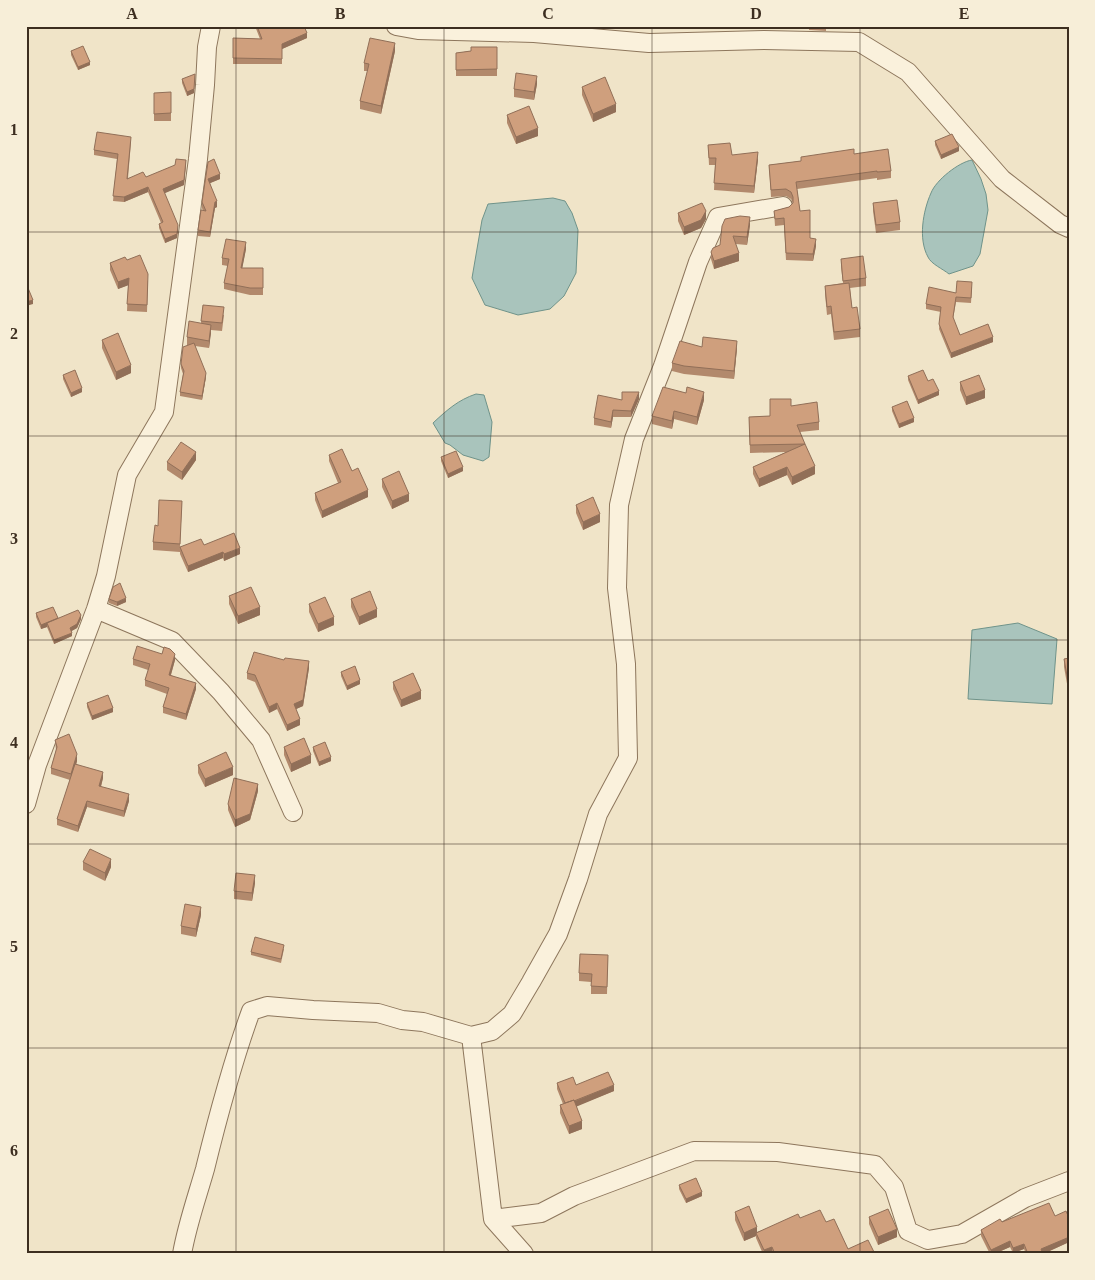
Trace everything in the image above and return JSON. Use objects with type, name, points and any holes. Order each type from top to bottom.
[{"type":"street","points":[[26,804],[37,765],[96,609],[106,576],[127,475],[164,412],[198,159],[206,85],[207,47],[211,26]]},
{"type":"street","points":[[396,26],[418,30],[534,33],[649,43],[764,40],[859,42],[908,72],[1002,179],[1060,224],[1069,228]]},
{"type":"street","points":[[182,1254],[228,1079],[250,1012],[267,1006],[378,1013],[402,1020],[423,1022],[471,1036],[492,1030],[512,1014],[549,950],[558,934],[578,879],[598,814],[628,758],[626,664],[617,588],[619,505],[634,439],[663,366],[698,262],[718,217],[783,206]]},
{"type":"street","points":[[96,609],[172,641],[221,692],[261,740],[293,812]]},
{"type":"street","points":[[471,1036],[493,1220],[524,1254]]},
{"type":"street","points":[[493,1220],[541,1213],[574,1196],[694,1151],[778,1152],[875,1165],[894,1187],[908,1231],[928,1240],[962,1234],[1025,1198],[1069,1181]]},
{"type":"water","points":[[972,160],[986,194],[988,210],[980,254],[973,266],[949,274],[934,264],[928,257],[922,234],[924,216],[931,193],[943,177],[961,164]]},
{"type":"water","points":[[553,198],[565,201],[578,230],[576,273],[564,296],[550,309],[518,315],[485,305],[472,278],[482,220],[488,204]]},
{"type":"water","points":[[476,394],[484,395],[492,422],[489,457],[483,461],[463,455],[445,443],[433,423],[453,406]]},
{"type":"water","points":[[1018,623],[1057,639],[1052,704],[968,699],[972,630]]},
{"type":"building","points":[[257,26],[304,26],[307,33],[282,44],[282,59],[233,58],[233,38],[262,39]]},
{"type":"building","points":[[370,38],[395,43],[381,106],[360,101],[369,64],[364,63]]},
{"type":"building","points":[[83,46],[90,62],[78,67],[71,51]]},
{"type":"building","points":[[471,47],[497,47],[497,69],[456,70],[456,53],[471,51]]},
{"type":"building","points":[[516,73],[537,76],[534,92],[514,89]]},
{"type":"building","points":[[195,74],[194,89],[187,92],[182,79]]},
{"type":"building","points":[[605,77],[616,104],[593,114],[582,87]]},
{"type":"building","points":[[171,92],[171,113],[154,114],[154,93]]},
{"type":"building","points":[[529,106],[538,128],[516,137],[507,115]]},
{"type":"building","points":[[97,132],[131,137],[127,179],[143,172],[146,177],[175,165],[176,159],[186,160],[184,180],[163,189],[178,225],[177,234],[165,239],[159,224],[163,222],[148,187],[124,197],[113,196],[118,154],[94,150]]},
{"type":"building","points":[[952,134],[959,147],[941,155],[935,141]]},
{"type":"building","points":[[730,143],[732,155],[758,152],[754,186],[714,183],[716,158],[709,158],[708,145]]},
{"type":"building","points":[[854,149],[854,154],[888,149],[891,171],[877,171],[796,182],[800,211],[810,210],[810,238],[816,239],[813,254],[786,253],[784,218],[775,219],[774,211],[789,207],[793,203],[793,197],[791,192],[786,189],[771,190],[769,165],[801,161],[801,157]]},
{"type":"building","points":[[214,159],[220,174],[208,179],[217,201],[215,202],[210,232],[198,230],[201,210],[206,211],[202,202],[208,162]]},
{"type":"building","points":[[897,200],[900,222],[876,225],[873,203]]},
{"type":"building","points":[[702,203],[706,211],[701,220],[684,227],[678,213]]},
{"type":"building","points":[[740,216],[750,217],[747,237],[733,236],[739,253],[714,261],[711,252],[713,248],[720,245],[722,226],[725,219]]},
{"type":"building","points":[[226,239],[246,242],[241,268],[263,268],[263,288],[250,288],[224,283],[229,259],[222,258]]},
{"type":"building","points":[[140,255],[148,274],[147,305],[127,304],[129,278],[118,282],[110,263],[125,257],[127,260]]},
{"type":"building","points":[[863,256],[866,278],[843,281],[841,259]]},
{"type":"building","points":[[957,281],[972,282],[971,298],[956,297],[953,317],[960,335],[988,324],[993,337],[951,353],[939,324],[941,307],[926,304],[929,287],[956,293]]},
{"type":"building","points":[[849,283],[852,308],[857,307],[860,329],[834,332],[831,306],[827,307],[825,286]]},
{"type":"building","points":[[26,288],[28,288],[33,300],[26,302]]},
{"type":"building","points":[[203,305],[224,307],[222,323],[201,321]]},
{"type":"building","points":[[189,321],[211,325],[209,341],[187,337]]},
{"type":"building","points":[[118,333],[131,365],[116,372],[102,340]]},
{"type":"building","points":[[703,337],[737,341],[734,371],[672,363],[680,341],[702,347]]},
{"type":"building","points":[[194,343],[206,373],[202,396],[180,392],[184,371],[181,364],[183,347]]},
{"type":"building","points":[[75,370],[82,388],[71,393],[63,375]]},
{"type":"building","points":[[923,370],[928,381],[933,379],[939,391],[918,400],[908,376]]},
{"type":"building","points":[[979,375],[985,390],[966,397],[960,382]]},
{"type":"building","points":[[663,387],[686,393],[687,387],[704,392],[697,417],[674,411],[672,421],[652,416]]},
{"type":"building","points":[[622,392],[639,392],[631,411],[613,410],[611,422],[594,418],[598,395],[622,400]]},
{"type":"building","points":[[770,399],[791,399],[791,406],[817,402],[819,422],[797,425],[805,444],[750,445],[749,417],[770,416]]},
{"type":"building","points":[[907,401],[914,418],[899,424],[892,407]]},
{"type":"building","points":[[181,442],[196,452],[182,472],[167,462]]},
{"type":"building","points":[[805,444],[815,466],[792,477],[787,467],[759,479],[753,467]]},
{"type":"building","points":[[342,449],[352,471],[358,468],[368,490],[322,511],[315,493],[341,482],[329,455]]},
{"type":"building","points":[[456,451],[463,467],[448,474],[441,457]]},
{"type":"building","points":[[399,471],[409,494],[392,501],[382,479]]},
{"type":"building","points":[[593,497],[600,514],[583,522],[576,505]]},
{"type":"building","points":[[159,500],[182,501],[180,544],[153,542],[155,525],[158,526]]},
{"type":"building","points":[[234,533],[240,548],[224,554],[223,552],[188,566],[180,547],[201,539],[204,545]]},
{"type":"building","points":[[120,583],[126,598],[117,602],[109,599],[113,587]]},
{"type":"building","points":[[251,587],[260,607],[238,616],[229,596]]},
{"type":"building","points":[[370,591],[377,609],[359,617],[351,599]]},
{"type":"building","points":[[325,597],[334,617],[318,624],[309,604]]},
{"type":"building","points":[[53,607],[58,618],[41,625],[36,613]]},
{"type":"building","points":[[78,610],[81,615],[77,624],[70,628],[72,633],[54,640],[47,623]]},
{"type":"building","points":[[137,646],[162,654],[164,647],[170,649],[175,654],[169,675],[196,683],[186,714],[163,707],[169,688],[145,680],[150,664],[133,659]]},
{"type":"building","points":[[254,652],[284,660],[285,658],[309,661],[303,700],[294,704],[300,719],[287,725],[277,703],[269,707],[255,675],[247,673]]},
{"type":"building","points":[[1069,658],[1069,687],[1064,659]]},
{"type":"building","points":[[355,666],[360,680],[347,686],[341,672]]},
{"type":"building","points":[[413,673],[421,691],[401,700],[393,682]]},
{"type":"building","points":[[108,695],[113,708],[92,716],[87,703]]},
{"type":"building","points":[[69,734],[77,754],[71,774],[51,768],[57,747],[55,740]]},
{"type":"building","points":[[304,738],[311,755],[291,764],[284,747]]},
{"type":"building","points":[[325,742],[331,757],[319,762],[313,747]]},
{"type":"building","points":[[226,752],[233,767],[205,779],[198,765]]},
{"type":"building","points":[[75,764],[103,772],[99,786],[129,794],[124,811],[87,801],[78,826],[57,819]]},
{"type":"building","points":[[234,778],[258,784],[250,814],[235,820],[228,804]]},
{"type":"building","points":[[90,849],[111,859],[105,873],[83,862]]},
{"type":"building","points":[[236,873],[255,875],[252,893],[234,891]]},
{"type":"building","points":[[185,904],[201,907],[196,929],[181,926]]},
{"type":"building","points":[[255,937],[284,945],[281,959],[251,952]]},
{"type":"building","points":[[580,954],[608,955],[607,987],[591,986],[592,974],[579,973]]},
{"type":"building","points":[[608,1072],[614,1085],[565,1103],[557,1083],[573,1077],[576,1085]]},
{"type":"building","points":[[574,1100],[582,1121],[569,1126],[560,1105]]},
{"type":"building","points":[[696,1178],[702,1192],[686,1199],[679,1185]]},
{"type":"building","points":[[1049,1203],[1055,1216],[1066,1211],[1069,1218],[1068,1240],[1067,1238],[1041,1249],[1043,1254],[1028,1254],[1024,1244],[1013,1248],[1010,1241],[991,1250],[981,1230],[1000,1219],[1002,1222]]},
{"type":"building","points":[[749,1206],[757,1227],[744,1233],[735,1212]]},
{"type":"building","points":[[888,1209],[897,1229],[878,1237],[869,1217]]},
{"type":"building","points":[[820,1210],[826,1222],[834,1219],[848,1249],[868,1240],[875,1254],[775,1254],[772,1247],[764,1250],[756,1233],[798,1214],[800,1218]]}]
